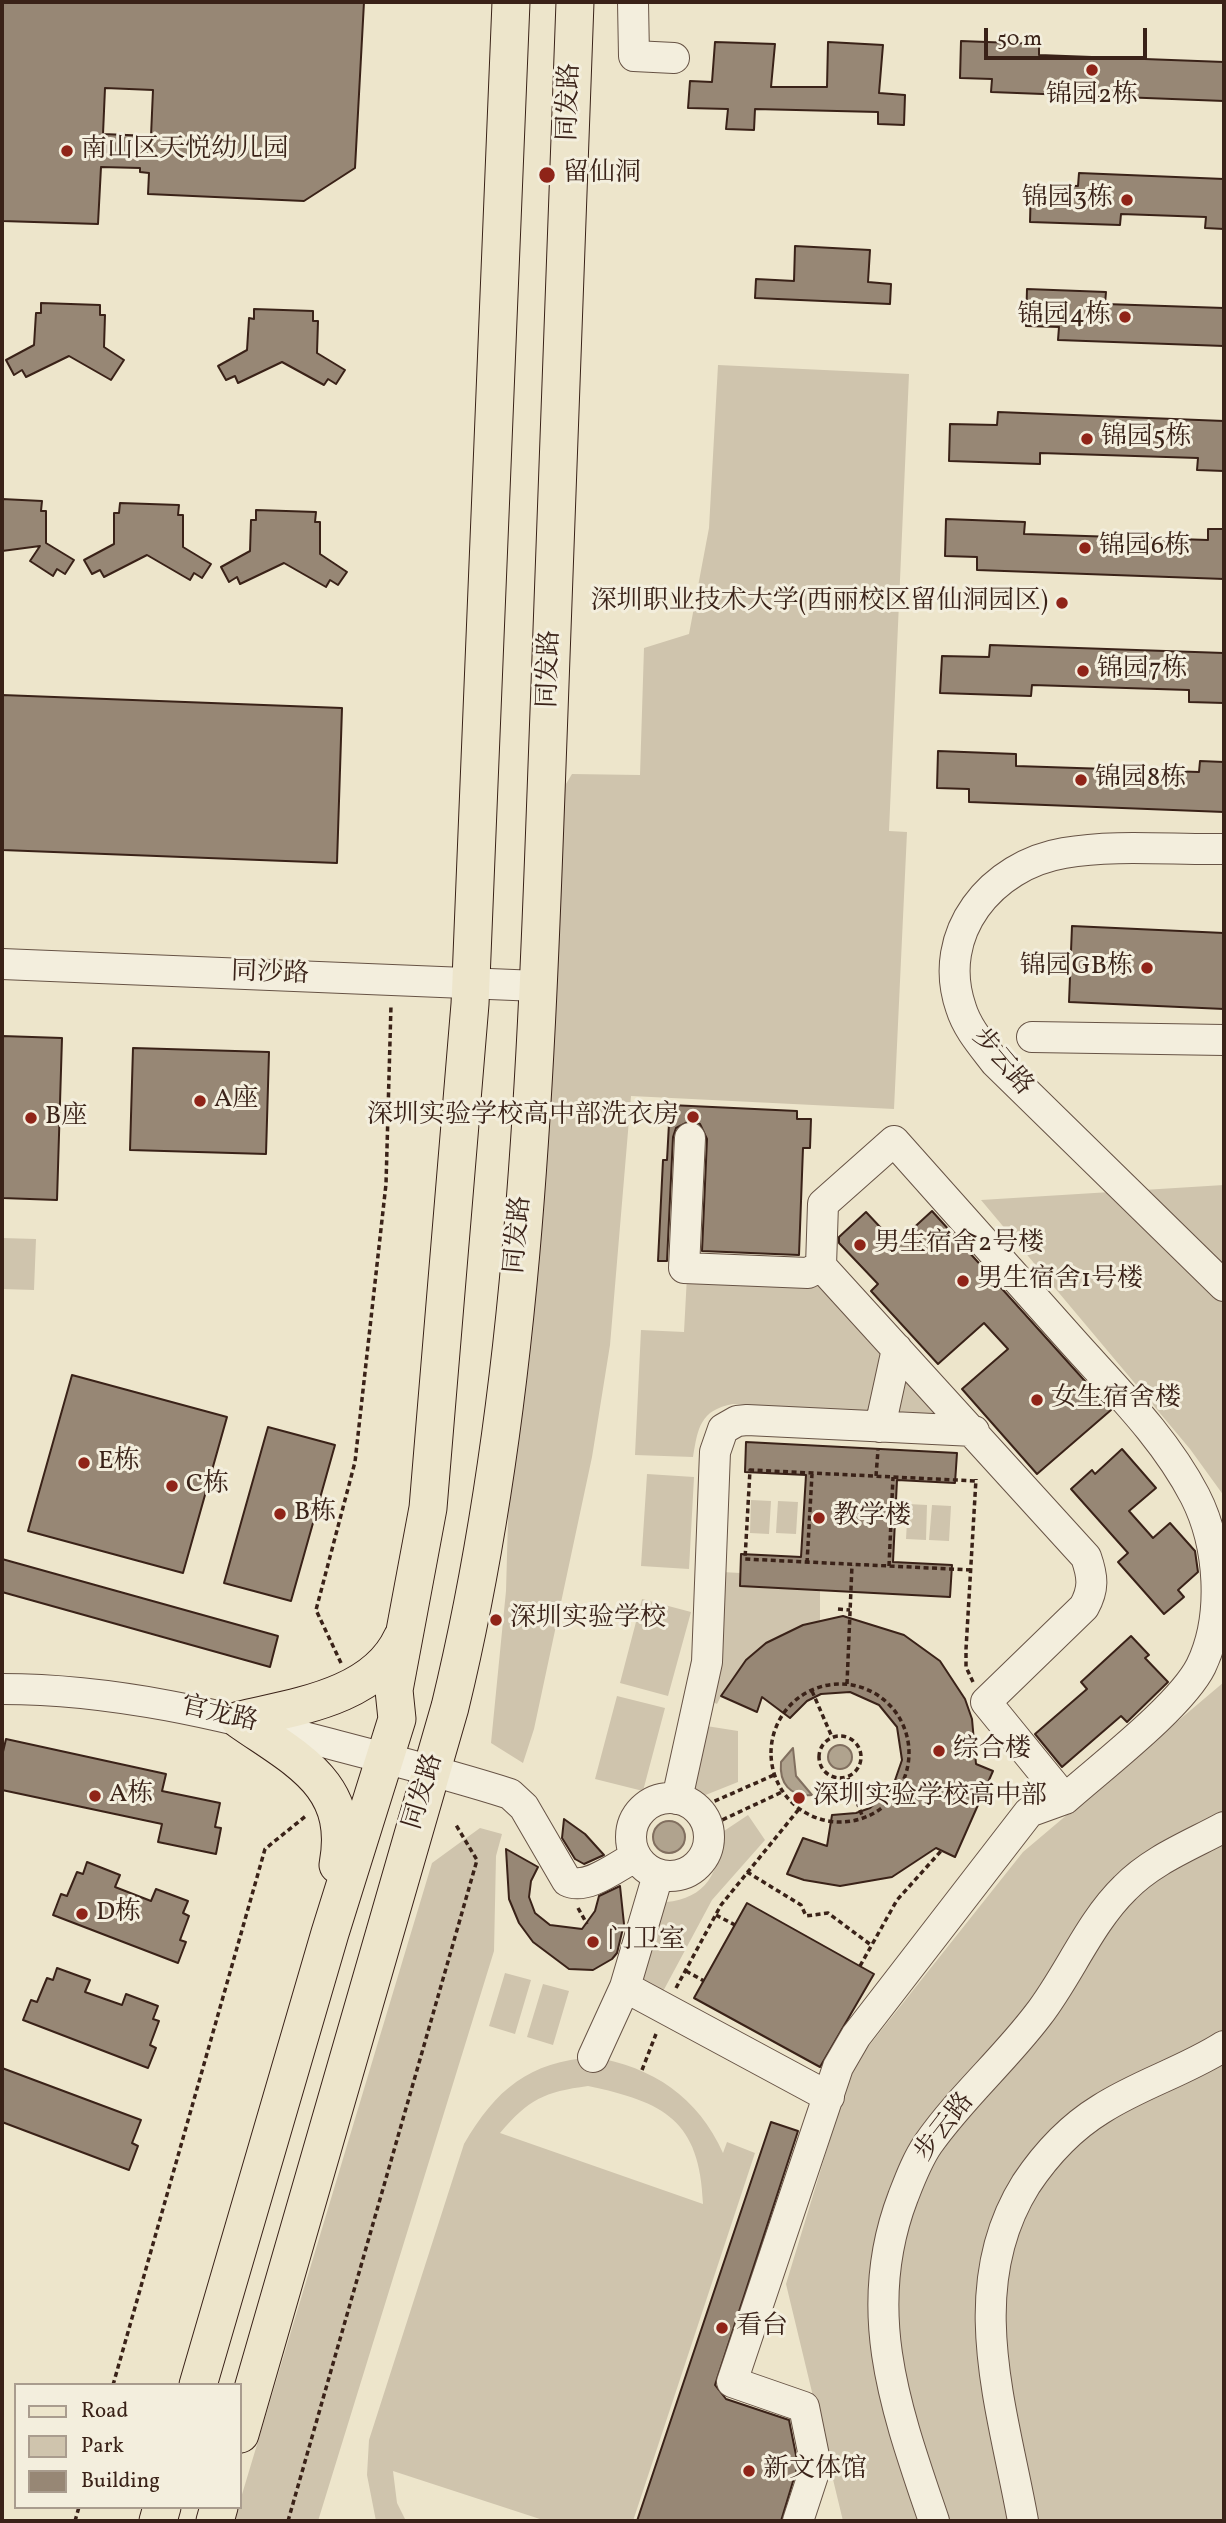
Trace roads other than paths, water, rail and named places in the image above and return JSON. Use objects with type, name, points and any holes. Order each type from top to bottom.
[{"type":"main road","name":"同发路","points":[[199,2383],[330,1933],[397,1718],[394,1690],[423,1544],[438,1412],[471,983],[511,2]]},
{"type":"main road","name":"同发路","points":[[242,2427],[431,1772],[469,1629],[492,1501],[522,1222],[538,986],[575,2]]},
{"type":"main road","points":[[240,1720],[318,1701],[354,1685],[391,1656],[406,1628]]},
{"type":"main road","points":[[240,1720],[313,1772],[333,1799],[341,1830],[330,1933]]},
{"type":"street","points":[[633,2],[634,56],[674,58]]},
{"type":"street","name":"步云路","points":[[1224,849],[1065,852],[1034,861],[989,889],[971,910],[962,930],[956,969],[961,1008],[974,1035],[995,1062],[1224,1286]]},
{"type":"street","name":"同沙路","points":[[2,964],[538,986]]},
{"type":"street","points":[[1032,1037],[1224,1040]]},
{"type":"street","points":[[690,1138],[684,1268],[808,1273],[821,1266]]},
{"type":"street","points":[[798,2521],[816,2466],[804,2407],[732,2382],[838,2067],[852,2043],[1029,1812],[1065,1799],[1181,1693],[1201,1666],[1212,1636],[1216,1610],[1216,1577],[1209,1537],[1196,1498],[1156,1434],[894,1141],[823,1204],[821,1266],[976,1433],[1086,1557],[1092,1576],[1092,1592],[1084,1607],[986,1702],[1065,1799]]},
{"type":"street","points":[[880,1427],[898,1349]]},
{"type":"street","points":[[694,1812],[652,1802],[634,1820],[631,1845],[646,1866],[682,1875],[701,1861],[709,1839],[694,1812],[707,1662],[719,1436],[729,1424],[747,1420],[976,1433]]},
{"type":"street","name":"官龙路","points":[[2,1689],[83,1691],[133,1698],[240,1720],[515,1797],[570,1883],[586,1883],[603,1874],[646,1866]]},
{"type":"street","name":"步云路","points":[[934,2521],[899,2417],[884,2340],[882,2295],[886,2255],[911,2176],[927,2145],[1039,2014],[1124,1888],[1152,1866],[1224,1827]]},
{"type":"street","points":[[593,2057],[625,1987],[646,1866]]},
{"type":"street","points":[[625,1987],[828,2097]]},
{"type":"street","points":[[1023,2521],[989,2329],[991,2274],[1008,2218],[1037,2168],[1057,2144],[1079,2124],[1101,2108],[1224,2046]]},
{"type":"place","name":"锦园2栋","points":[[1092,70]]},
{"type":"place","name":"南山区天悦幼儿园","points":[[67,151]]},
{"type":"place","name":"留仙洞","points":[[547,175]]},
{"type":"place","name":"锦园3栋","points":[[1127,200]]},
{"type":"place","name":"锦园4栋","points":[[1125,317]]},
{"type":"place","name":"锦园5栋","points":[[1087,439]]},
{"type":"place","name":"锦园6栋","points":[[1085,548]]},
{"type":"place","name":"深圳职业技术大学(西丽校区留仙洞园区)","points":[[1062,603]]},
{"type":"place","name":"锦园7栋","points":[[1083,671]]},
{"type":"place","name":"锦园8栋","points":[[1081,780]]},
{"type":"place","name":"锦园GB栋","points":[[1147,968]]},
{"type":"place","name":"A座","points":[[200,1101]]},
{"type":"place","name":"深圳实验学校高中部洗衣房","points":[[693,1117]]},
{"type":"place","name":"B座","points":[[31,1118]]},
{"type":"place","name":"男生宿舍2号楼","points":[[860,1245]]},
{"type":"place","name":"男生宿舍1号楼","points":[[963,1281]]},
{"type":"place","name":"女生宿舍楼","points":[[1037,1400]]},
{"type":"place","name":"E栋","points":[[84,1463]]},
{"type":"place","name":"C栋","points":[[172,1486]]},
{"type":"place","name":"B栋","points":[[280,1514]]},
{"type":"place","name":"教学楼","points":[[819,1518]]},
{"type":"place","name":"深圳实验学校","points":[[496,1620]]},
{"type":"place","name":"综合楼","points":[[939,1751]]},
{"type":"place","name":"A栋","points":[[95,1796]]},
{"type":"place","name":"深圳实验学校高中部","points":[[799,1798]]},
{"type":"place","name":"D栋","points":[[82,1914]]},
{"type":"place","name":"门卫室","points":[[593,1942]]},
{"type":"place","name":"看台","points":[[722,2328]]},
{"type":"place","name":"新文体馆","points":[[749,2471]]}]
